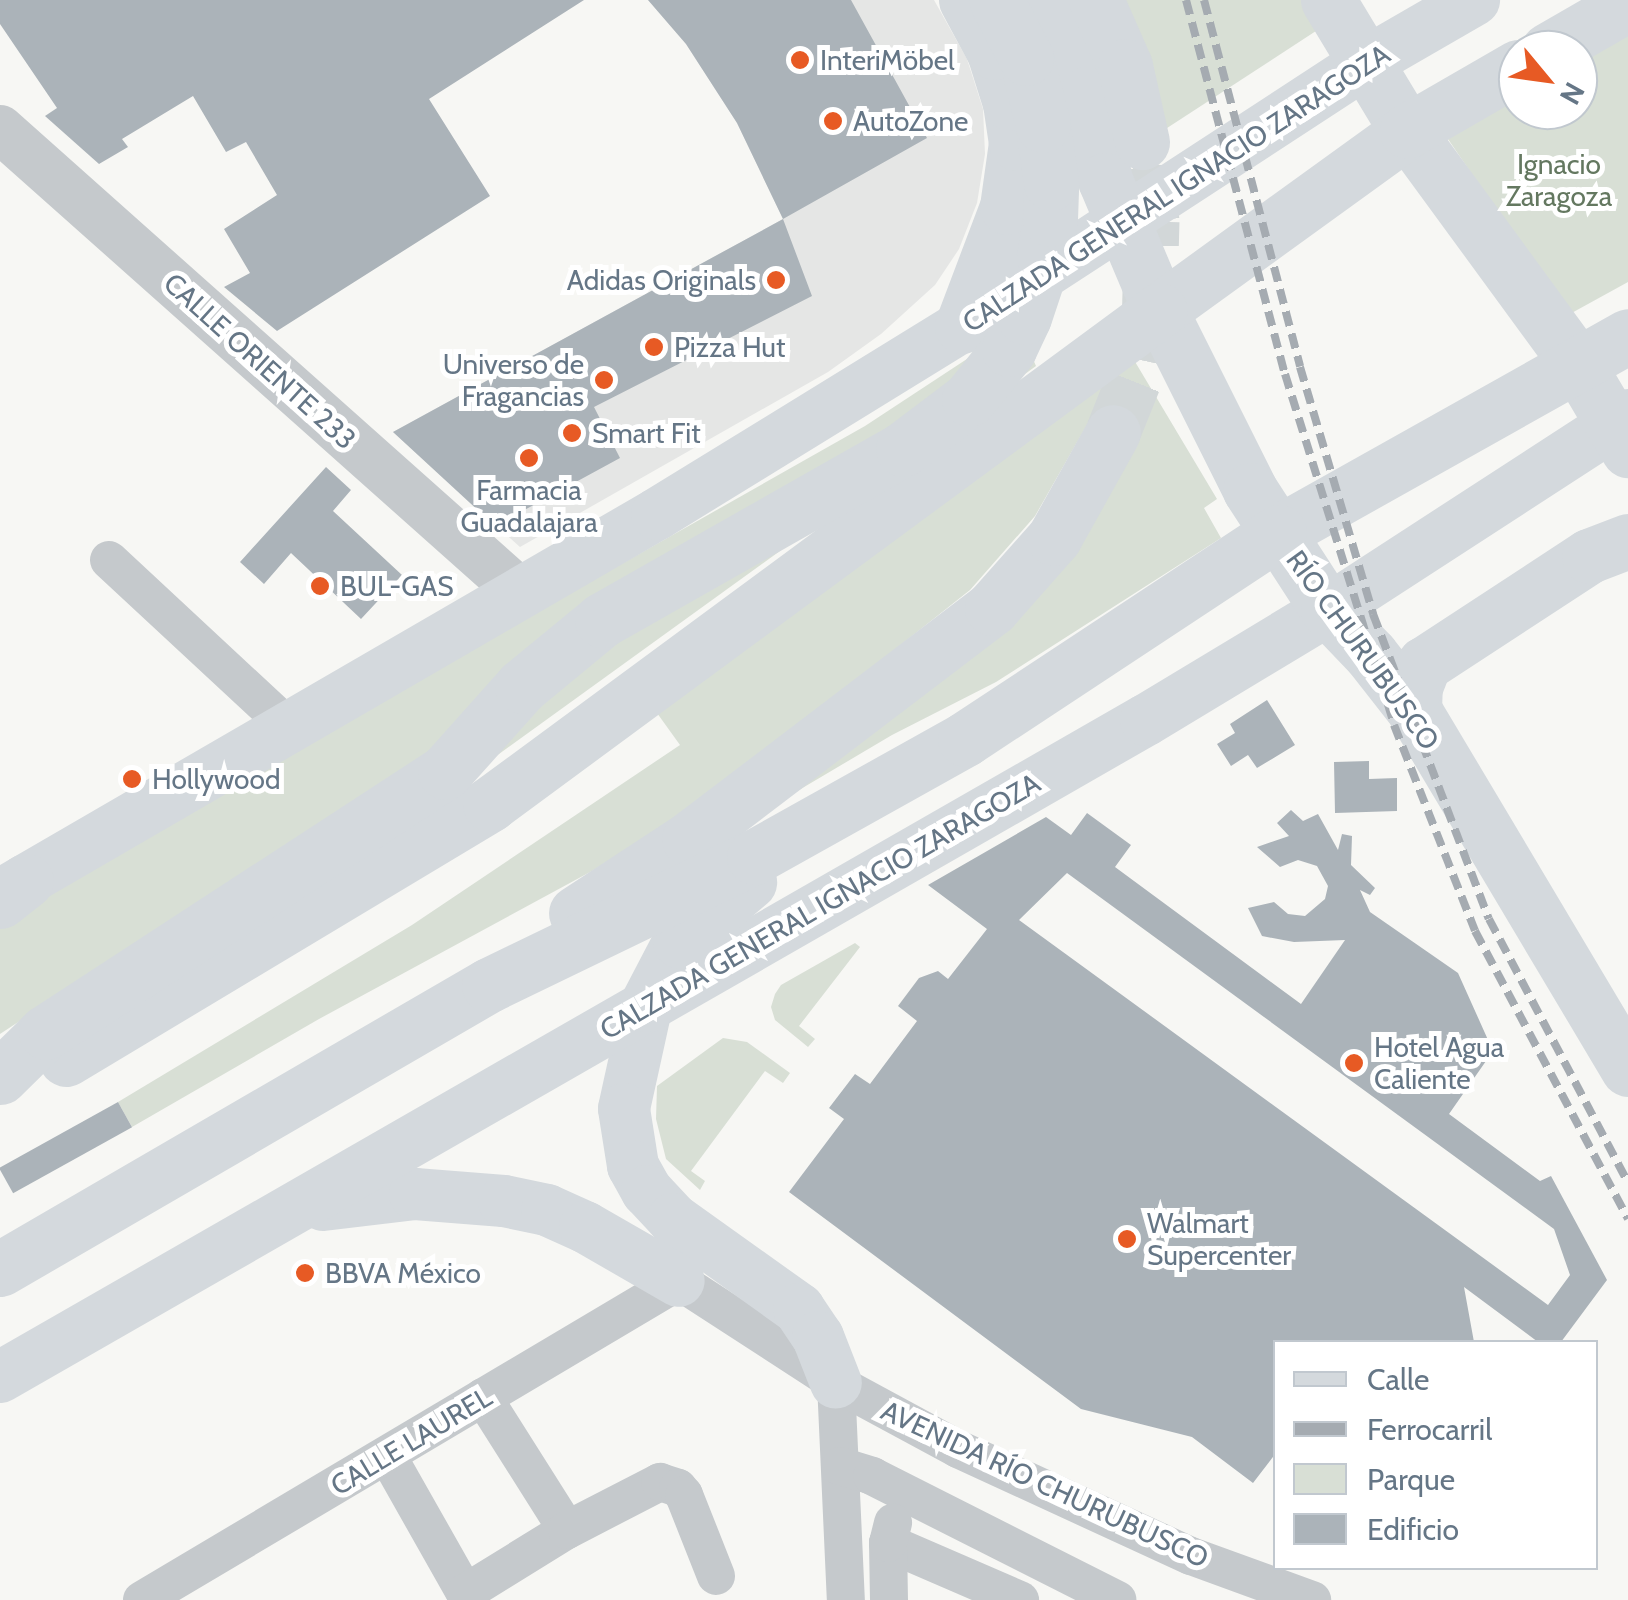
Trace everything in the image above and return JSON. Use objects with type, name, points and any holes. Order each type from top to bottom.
[{"type":"main road","points":[[962,326],[1007,208],[1016,143],[1010,103],[994,52],[966,0]]},
{"type":"main road","points":[[0,1077],[46,1032],[445,772],[522,686],[602,620],[903,449],[970,398],[1009,349],[1036,286],[1050,219],[1051,184],[1026,58],[996,0]]},
{"type":"main road","name":"RÍO CHURUBUSCO","points":[[1047,0],[1087,94],[1105,180],[1160,310],[1214,423],[1328,610],[1371,655],[1414,710],[1628,1069]]},
{"type":"main road","points":[[1096,0],[1125,66],[1142,142]]},
{"type":"main road","points":[[1328,0],[1407,131],[1623,430]]},
{"type":"main road","name":"CALZADA GENERAL IGNACIO ZARAGOZA","points":[[9,892],[520,592],[962,326],[1365,63],[1474,0]]},
{"type":"main road","points":[[1583,30],[1628,4]]},
{"type":"main road","points":[[0,1098],[228,966],[490,804],[1407,131],[1498,79]]},
{"type":"main road","points":[[1010,103],[1058,169],[1122,219]]},
{"type":"main road","points":[[836,1383],[818,1337],[800,1309],[673,1218],[647,1191],[633,1166],[624,1110],[647,1004],[680,941],[726,898],[1279,532],[1628,336]]},
{"type":"main road","name":"CALZADA GENERAL IGNACIO ZARAGOZA","points":[[0,1377],[647,1004],[884,873],[1623,430]]},
{"type":"main road","points":[[490,985],[594,898],[688,840],[992,608],[1054,538],[1113,432]]},
{"type":"main road","points":[[1414,710],[1414,687],[1424,664],[1589,556],[1628,541]]},
{"type":"main road","points":[[0,1269],[490,985],[754,857],[965,739]]},
{"type":"main road","points":[[292,1210],[376,1195],[504,1201],[548,1210],[679,1281]]},
{"type":"street","name":"CALLE ORIENTE 233","points":[[0,129],[520,592]]},
{"type":"street","points":[[110,560],[289,727]]},
{"type":"street","name":"AVENIDA RÍO CHURUBUSCO","points":[[679,1281],[836,1383],[958,1448],[1191,1556],[1301,1598]]},
{"type":"street","name":"CALLE LAUREL","points":[[154,1597],[679,1281]]},
{"type":"street","points":[[836,1383],[846,1600]]},
{"type":"street","points":[[483,1397],[567,1530]]},
{"type":"street","points":[[387,1455],[467,1596],[567,1530],[651,1485],[669,1483],[684,1496],[716,1576]]},
{"type":"street","points":[[840,1466],[901,1492],[1118,1600]]},
{"type":"street","points":[[888,1600],[888,1542],[901,1492]]},
{"type":"street","points":[[888,1542],[1020,1600]]},
{"type":"shaded area","points":[[648,0],[934,0],[967,59],[983,109],[985,154],[977,203],[959,249],[935,285],[881,334],[828,372],[520,547],[393,432],[783,219],[737,123],[686,44]]},
{"type":"green space","points":[[1123,0],[1302,0],[1319,29],[1164,130]]},
{"type":"green space","name":"Ignacio Zaragoza","points":[[1628,29],[1628,282],[1568,315],[1448,139],[1498,109],[1498,130],[1598,130],[1598,48]]},
{"type":"green space","points":[[1029,350],[1036,366],[470,775],[451,738],[0,1034],[0,916],[865,426],[973,355]]},
{"type":"green space","points":[[1134,360],[1217,499],[1204,508],[1221,538],[996,682],[892,735],[794,793],[1133,438],[1148,393],[1084,430],[1035,516],[970,590],[711,795],[592,871],[319,1019],[132,1127],[118,1102],[412,925],[680,745],[657,713]]},
{"type":"green space","points":[[855,943],[860,947],[799,1026],[815,1039],[808,1047],[775,1020],[771,1007],[775,994],[781,985]]},
{"type":"green space","points":[[723,1038],[747,1042],[790,1073],[783,1083],[765,1071],[691,1171],[705,1181],[700,1190],[666,1159],[656,1119],[657,1086]]},
{"type":"building","points":[[0,0],[584,0],[429,99],[490,196],[277,331],[224,287],[250,273],[224,229],[277,195],[246,142],[226,152],[193,96],[122,139],[128,147],[99,164],[45,116],[57,108],[0,24]]},
{"type":"building","points":[[648,0],[851,0],[927,138],[783,219],[737,123],[686,44]]},
{"type":"building","points":[[783,219],[812,296],[594,407],[620,458],[495,526],[393,432]]},
{"type":"building","points":[[326,467],[351,490],[333,511],[402,575],[361,619],[291,553],[264,584],[240,562]]},
{"type":"building","points":[[1267,700],[1295,745],[1257,768],[1248,755],[1231,766],[1217,744],[1235,733],[1230,724]]},
{"type":"building","points":[[1369,761],[1369,779],[1397,778],[1397,811],[1335,813],[1334,762]]},
{"type":"building","name":"Walmart Supercenter","points":[[1291,810],[1303,821],[1318,814],[1338,850],[1342,834],[1352,836],[1351,865],[1375,888],[1370,895],[1360,890],[1370,912],[1458,973],[1493,1051],[1449,1114],[1540,1181],[1551,1176],[1607,1280],[1562,1340],[1535,1340],[1464,1287],[1474,1340],[1273,1340],[1273,1457],[1253,1483],[1192,1437],[1081,1409],[789,1192],[844,1119],[829,1108],[855,1074],[870,1084],[917,1021],[898,1006],[919,978],[938,971],[948,979],[987,929],[928,885],[1046,817],[1071,835],[1087,813],[1131,845],[1115,867],[1301,1004],[1345,940],[1294,942],[1262,936],[1248,908],[1274,902],[1288,914],[1305,916],[1325,899],[1328,886],[1317,866],[1298,860],[1280,867],[1257,847],[1289,836],[1277,823]],"holes":[[[1067,873],[1554,1229],[1570,1275],[1548,1305],[1019,920]]]},
{"type":"building","points":[[118,1102],[132,1127],[13,1193],[0,1167]]},
{"type":"tunnel","points":[[1113,432],[1142,360],[1149,328],[1152,221],[1142,142]]},
{"type":"railway","points":[[1186,0],[1285,374],[1394,725],[1475,931],[1628,1219]]},
{"type":"railway","points":[[1204,0],[1300,367],[1373,614],[1489,919],[1628,1183]]},
{"type":"place","name":"InteriMöbel","points":[[800,60]]},
{"type":"place","name":"AutoZone","points":[[833,121]]},
{"type":"place","name":"Adidas Originals","points":[[776,280]]},
{"type":"place","name":"Pizza Hut","points":[[654,347]]},
{"type":"place","name":"Universo de Fragancias","points":[[604,380]]},
{"type":"place","name":"Smart Fit","points":[[572,433]]},
{"type":"place","name":"Farmacia Guadalajara","points":[[529,458]]},
{"type":"place","name":"BUL-GAS","points":[[320,586]]},
{"type":"place","name":"Hollywood","points":[[132,779]]},
{"type":"place","name":"Hotel Agua Caliente","points":[[1354,1063]]},
{"type":"place","name":"Walmart Supercenter","points":[[1127,1239]]},
{"type":"place","name":"BBVA México","points":[[305,1273]]}]
